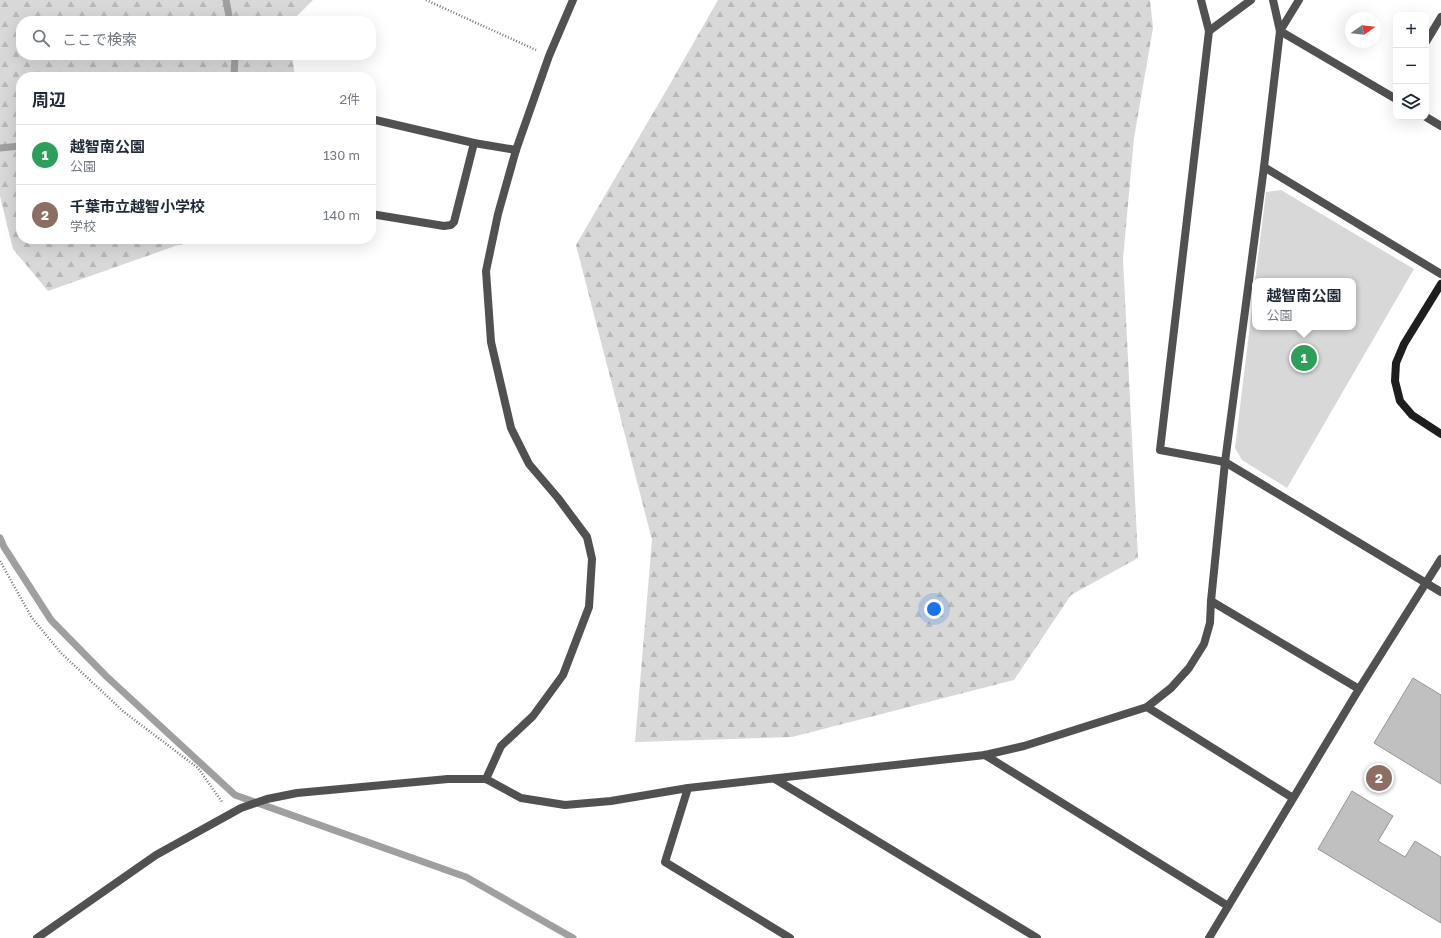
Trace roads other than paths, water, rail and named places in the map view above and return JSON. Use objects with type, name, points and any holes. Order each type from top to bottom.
[{"type":"street","points":[[486,779],[501,746],[533,716],[562,675],[589,607],[592,559],[587,537],[558,498],[529,464],[511,428],[492,342],[486,271],[498,214],[516,150],[549,56],[573,0]]},
{"type":"street","points":[[1201,0],[1209,31],[1160,450],[1225,462],[1441,592]]},
{"type":"street","points":[[1209,31],[1251,0]]},
{"type":"street","points":[[37,938],[156,855],[240,808],[267,799],[297,793],[440,780],[486,779],[521,798],[565,805],[612,801],[688,788],[985,755],[1024,746],[1147,707],[1171,688],[1189,668],[1204,644],[1210,623],[1225,462],[1264,167],[1280,31],[1273,0]]},
{"type":"street","points":[[1280,31],[1300,0]]},
{"type":"street","points":[[1429,37],[1441,17]]},
{"type":"street","points":[[1280,31],[1393,95]]},
{"type":"street","points":[[1429,119],[1441,126]]},
{"type":"street","points":[[376,120],[474,143],[516,150]]},
{"type":"street","points":[[376,215],[444,226],[451,225],[454,222],[474,143]]},
{"type":"street","points":[[1264,167],[1441,274]]},
{"type":"street","points":[[1441,284],[1404,344],[1396,363],[1395,381],[1400,401],[1412,415],[1441,434]]},
{"type":"street","points":[[1209,938],[1359,690],[1441,559]]},
{"type":"street","points":[[1211,601],[1359,690]]},
{"type":"street","points":[[1147,707],[1293,798]]},
{"type":"street","points":[[985,755],[1228,906]]},
{"type":"street","points":[[775,779],[1037,938]]},
{"type":"street","points":[[688,788],[665,862],[790,938]]},
{"type":"waterway","points":[[226,0],[229,16]]},
{"type":"waterway","points":[[234,72],[235,60]]},
{"type":"waterway","points":[[0,148],[16,146]]},
{"type":"waterway","points":[[0,538],[4,547],[51,620],[106,676],[235,795],[466,877],[573,938]]},
{"type":"place","name":"越智南公園","points":[[1304,358]]},
{"type":"place","name":"千葉市立越智小学校","points":[[1379,778]]}]
